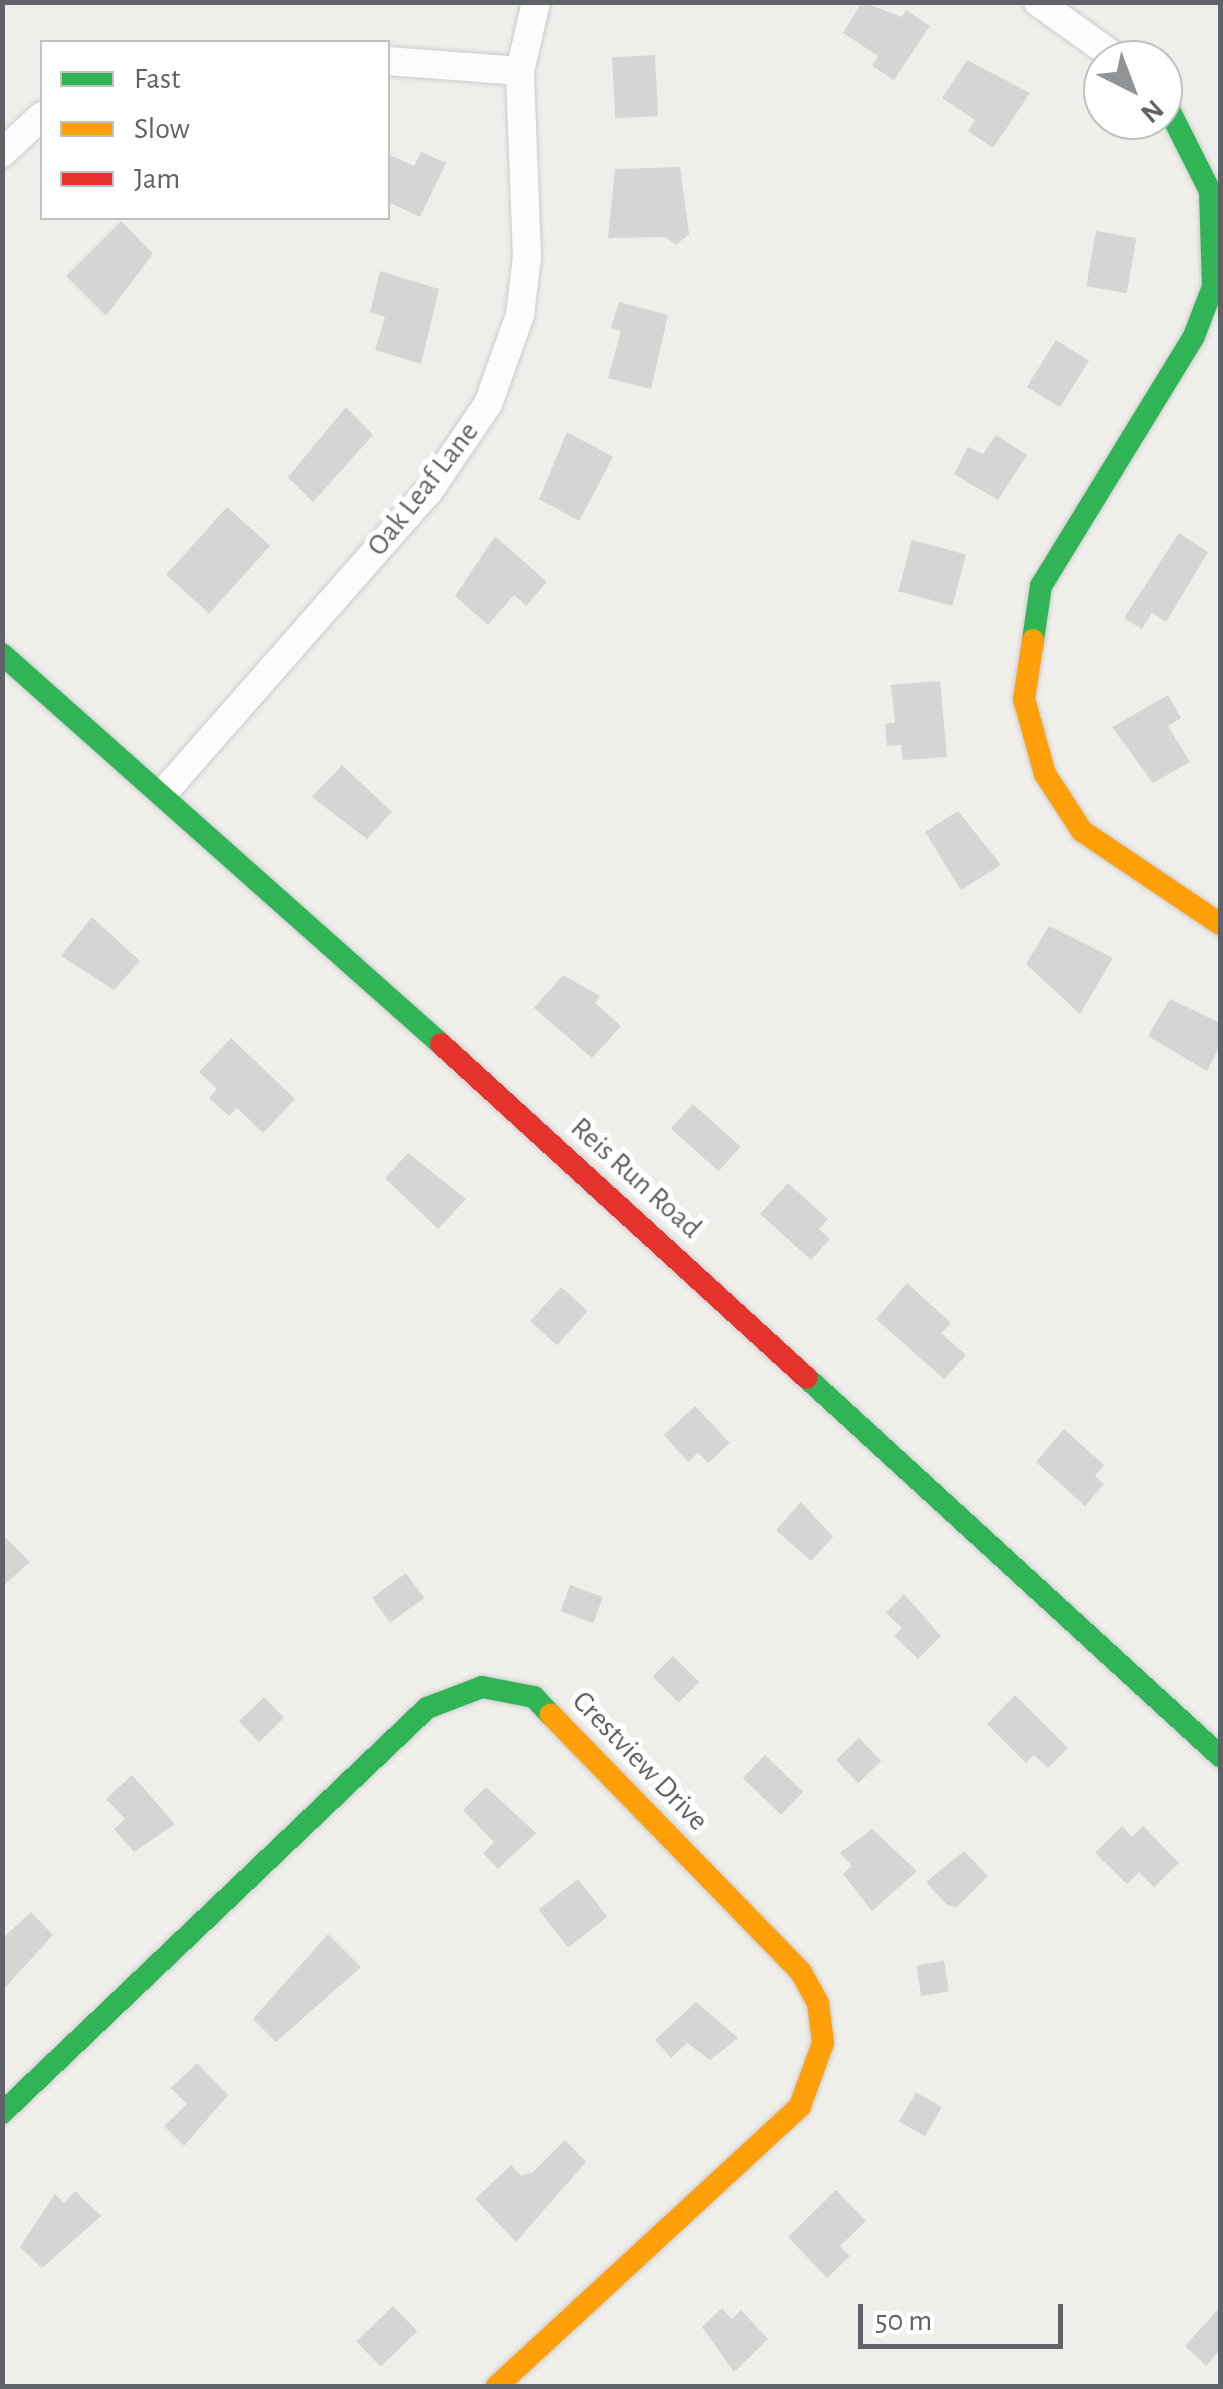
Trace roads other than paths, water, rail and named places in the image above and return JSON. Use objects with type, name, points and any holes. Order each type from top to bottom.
[{"type":"street","name":"Oak Leaf Lane","points":[[165,791],[429,491],[488,404],[520,315],[527,257],[520,71],[536,2]]},
{"type":"street","points":[[1038,2],[1091,40]]},
{"type":"street","points":[[390,61],[520,71]]},
{"type":"street","points":[[2,153],[40,118]]},
{"type":"street","points":[[1183,138],[1210,191],[1213,287],[1194,336],[1041,586],[1024,699],[1060,802],[1116,860],[1220,924]]},
{"type":"street","name":"Reis Run Road","points":[[2,654],[165,791],[1220,1756]]},
{"type":"street","name":"Crestview Drive","points":[[2,2113],[428,1708],[482,1686],[534,1696],[801,1972],[818,2004],[823,2043],[800,2106],[497,2386]]}]
